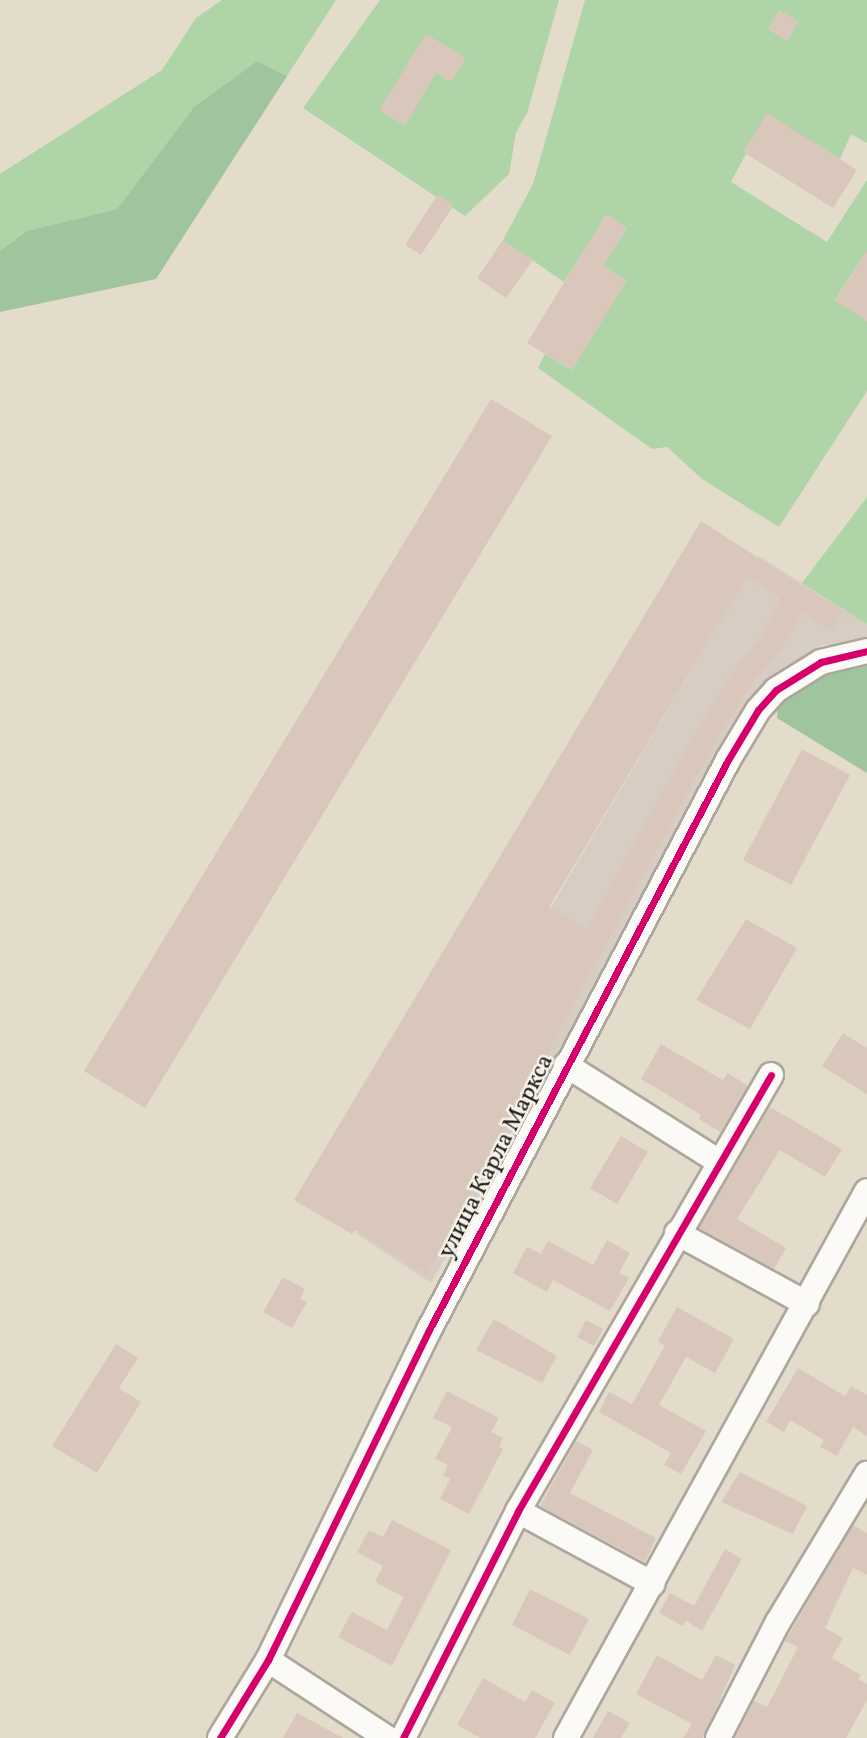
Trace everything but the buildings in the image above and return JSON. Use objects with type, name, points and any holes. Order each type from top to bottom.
[{"type":"street","name":"улица Карла Маркса","points":[[220,1738],[268,1660],[566,1065],[668,868],[758,710],[794,676],[821,662],[867,651]]},
{"type":"street","points":[[566,1065],[718,1161]]},
{"type":"street","points":[[403,1738],[518,1511],[718,1161],[771,1075]]},
{"type":"street","points":[[566,1738],[867,1191]]},
{"type":"street","points":[[677,1233],[807,1304]]},
{"type":"street","points":[[718,1738],[778,1622],[867,1474]]},
{"type":"street","points":[[518,1511],[653,1584]]},
{"type":"street","points":[[268,1660],[387,1738]]},
{"type":"shaded area","points":[[759,556],[867,624],[867,636],[861,645],[822,645],[765,682],[431,1283],[357,1234]]},
{"type":"green space","points":[[222,0],[336,0],[287,76],[257,61],[194,107],[117,209],[27,231],[0,251],[0,174],[162,70],[196,18]]},
{"type":"green space","points":[[380,0],[559,0],[527,113],[516,132],[509,174],[465,216],[303,108]]},
{"type":"green space","points":[[585,0],[867,0],[867,143],[851,134],[840,159],[767,114],[731,182],[827,242],[867,180],[867,251],[835,300],[867,321],[867,391],[779,527],[702,479],[667,447],[652,449],[538,368],[545,354],[572,370],[626,280],[603,266],[627,228],[606,215],[564,282],[503,240],[533,184]],"holes":[[[780,10],[787,41],[768,29]]]},
{"type":"green space","points":[[257,61],[287,76],[156,279],[0,312],[0,251],[27,231],[117,209],[194,107]]},
{"type":"green space","points":[[867,497],[867,624],[802,583]]},
{"type":"green space","points":[[867,663],[867,773],[777,718],[778,702],[834,667]]},
{"type":"cycle path","points":[[220,1738],[268,1660],[429,1330],[728,760],[758,710],[776,690],[821,662],[867,651]]},
{"type":"cycle path","points":[[403,1738],[518,1511],[771,1075]]}]
